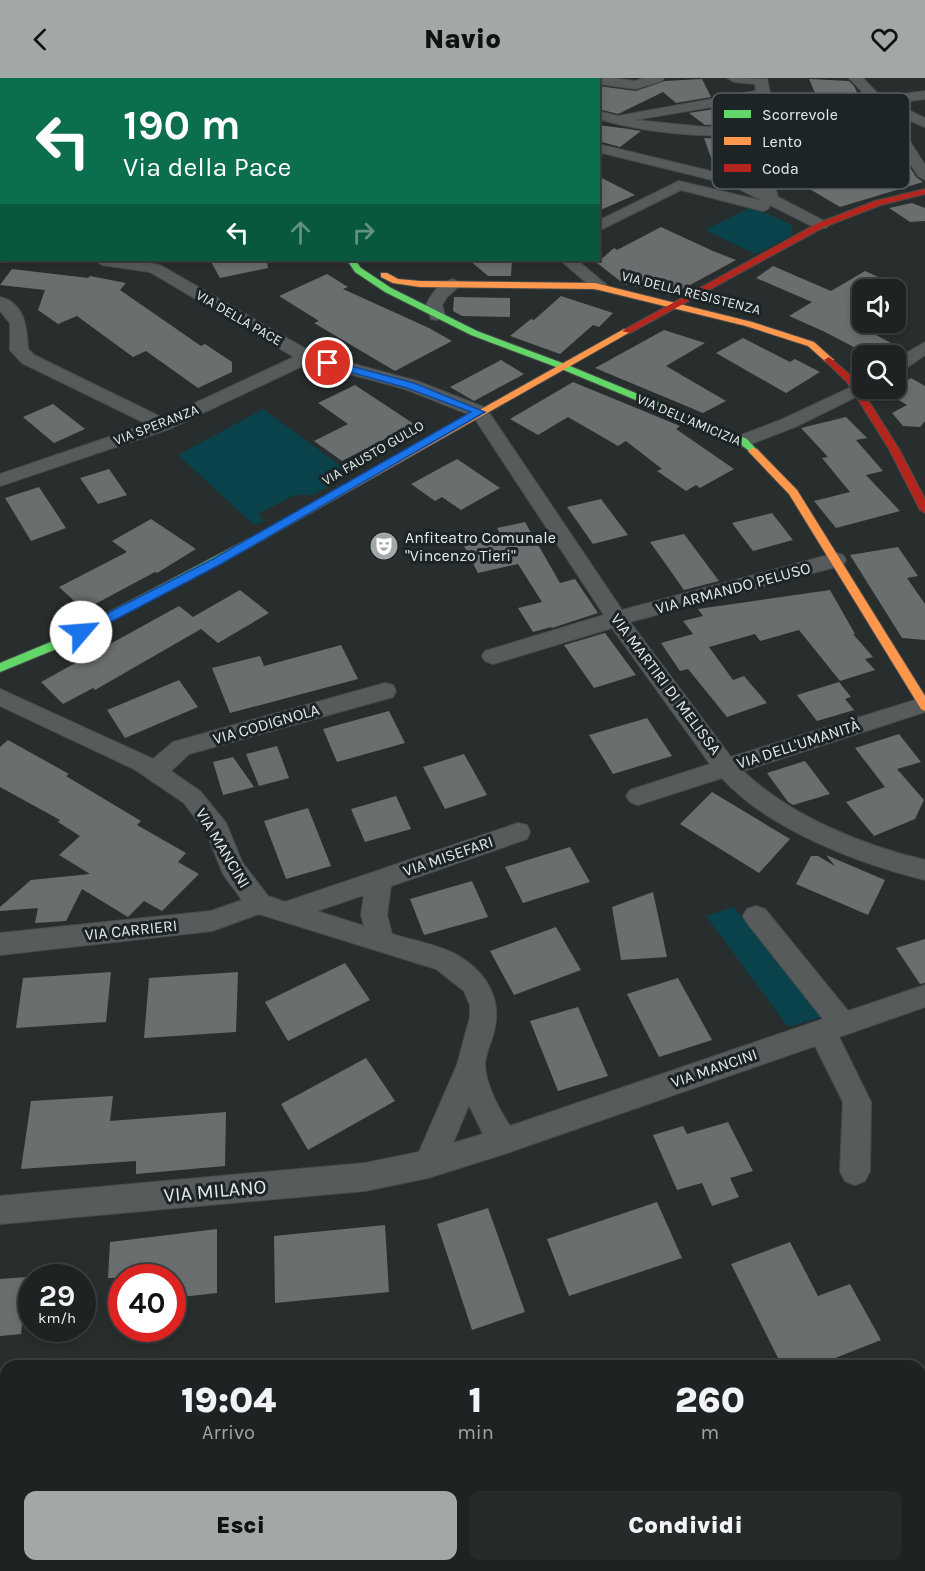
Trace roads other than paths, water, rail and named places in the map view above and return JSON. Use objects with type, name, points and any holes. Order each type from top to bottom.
[{"type":"street","points":[[600,80],[636,86],[657,78]]},
{"type":"street","points":[[734,78],[761,84]]},
{"type":"street","points":[[856,78],[870,93]]},
{"type":"street","points":[[724,93],[761,84]]},
{"type":"street","points":[[910,97],[925,95]]},
{"type":"street","points":[[602,117],[623,118],[712,96]]},
{"type":"street","points":[[910,116],[925,123]]},
{"type":"street","points":[[602,117],[658,130],[712,132]]},
{"type":"street","points":[[600,148],[712,176]]},
{"type":"street","points":[[910,152],[925,176]]},
{"type":"street","points":[[600,157],[712,185]]},
{"type":"street","points":[[600,226],[679,185],[755,206],[788,208]]},
{"type":"street","points":[[730,189],[771,199]]},
{"type":"street","points":[[749,189],[821,225]]},
{"type":"street","points":[[768,189],[771,199]]},
{"type":"street","name":"VIA FAUSTO GULLO","points":[[0,668],[62,642],[217,561],[562,366],[821,225],[878,203],[925,191]]},
{"type":"street","name":"VIA DELLA PACE","points":[[115,261],[154,264],[307,357],[411,386],[480,412]]},
{"type":"street","name":"VIA DELL'AMICIZIA","points":[[352,261],[358,270],[388,290],[474,333],[562,366],[744,441],[793,492],[924,705]]},
{"type":"street","name":"VIA DELLA RESISTENZA","points":[[364,261],[396,281],[420,284],[566,284],[601,287],[749,324],[811,344],[852,381]]},
{"type":"street","points":[[569,261],[601,287]]},
{"type":"street","points":[[437,315],[434,305],[440,294],[453,284]]},
{"type":"street","points":[[0,302],[18,320],[19,350],[28,358],[163,425]]},
{"type":"street","points":[[0,345],[18,340]]},
{"type":"street","points":[[906,360],[925,347]]},
{"type":"street","name":"VIA SPERANZA","points":[[0,480],[163,425],[307,357]]},
{"type":"street","points":[[744,441],[789,423],[852,393]]},
{"type":"street","name":"VIA DELLA RESISTENZA","points":[[866,399],[925,510]]},
{"type":"street","name":"VIA MARTIRI DI MELISSA","points":[[480,412],[616,619],[737,779],[776,807],[826,835],[899,865],[925,870]]},
{"type":"street","name":"VIA ARMANDO PELUSO","points":[[493,656],[616,619],[836,560]]},
{"type":"street","name":"VIA CODIGNOLA","points":[[155,771],[181,748],[385,691]]},
{"type":"street","name":"VIA MANCINI","points":[[0,697],[142,763],[192,797],[217,830],[232,867],[259,904],[283,914],[444,961],[467,975],[484,996],[484,1021],[471,1065],[448,1123],[428,1164]]},
{"type":"street","name":"VIA DELL'UMANITÀ","points":[[638,796],[924,705]]},
{"type":"street","name":"VIA MISEFARI","points":[[283,914],[518,832]]},
{"type":"street","points":[[379,880],[374,915],[381,943]]},
{"type":"street","name":"VIA CARRIERI","points":[[0,944],[212,921],[259,904]]},
{"type":"street","points":[[756,915],[832,1027],[857,1102],[855,1171]]},
{"type":"street","name":"VIA MANCINI","points":[[428,1164],[504,1141],[925,996]]},
{"type":"street","points":[[471,1065],[481,1103],[490,1123],[504,1141]]},
{"type":"street","name":"VIA MILANO","points":[[0,1210],[365,1177],[428,1164]]},
{"type":"place","name":"Anfiteatro Comunale \"Vincenzo Tieri\"","points":[[384,546]]}]
